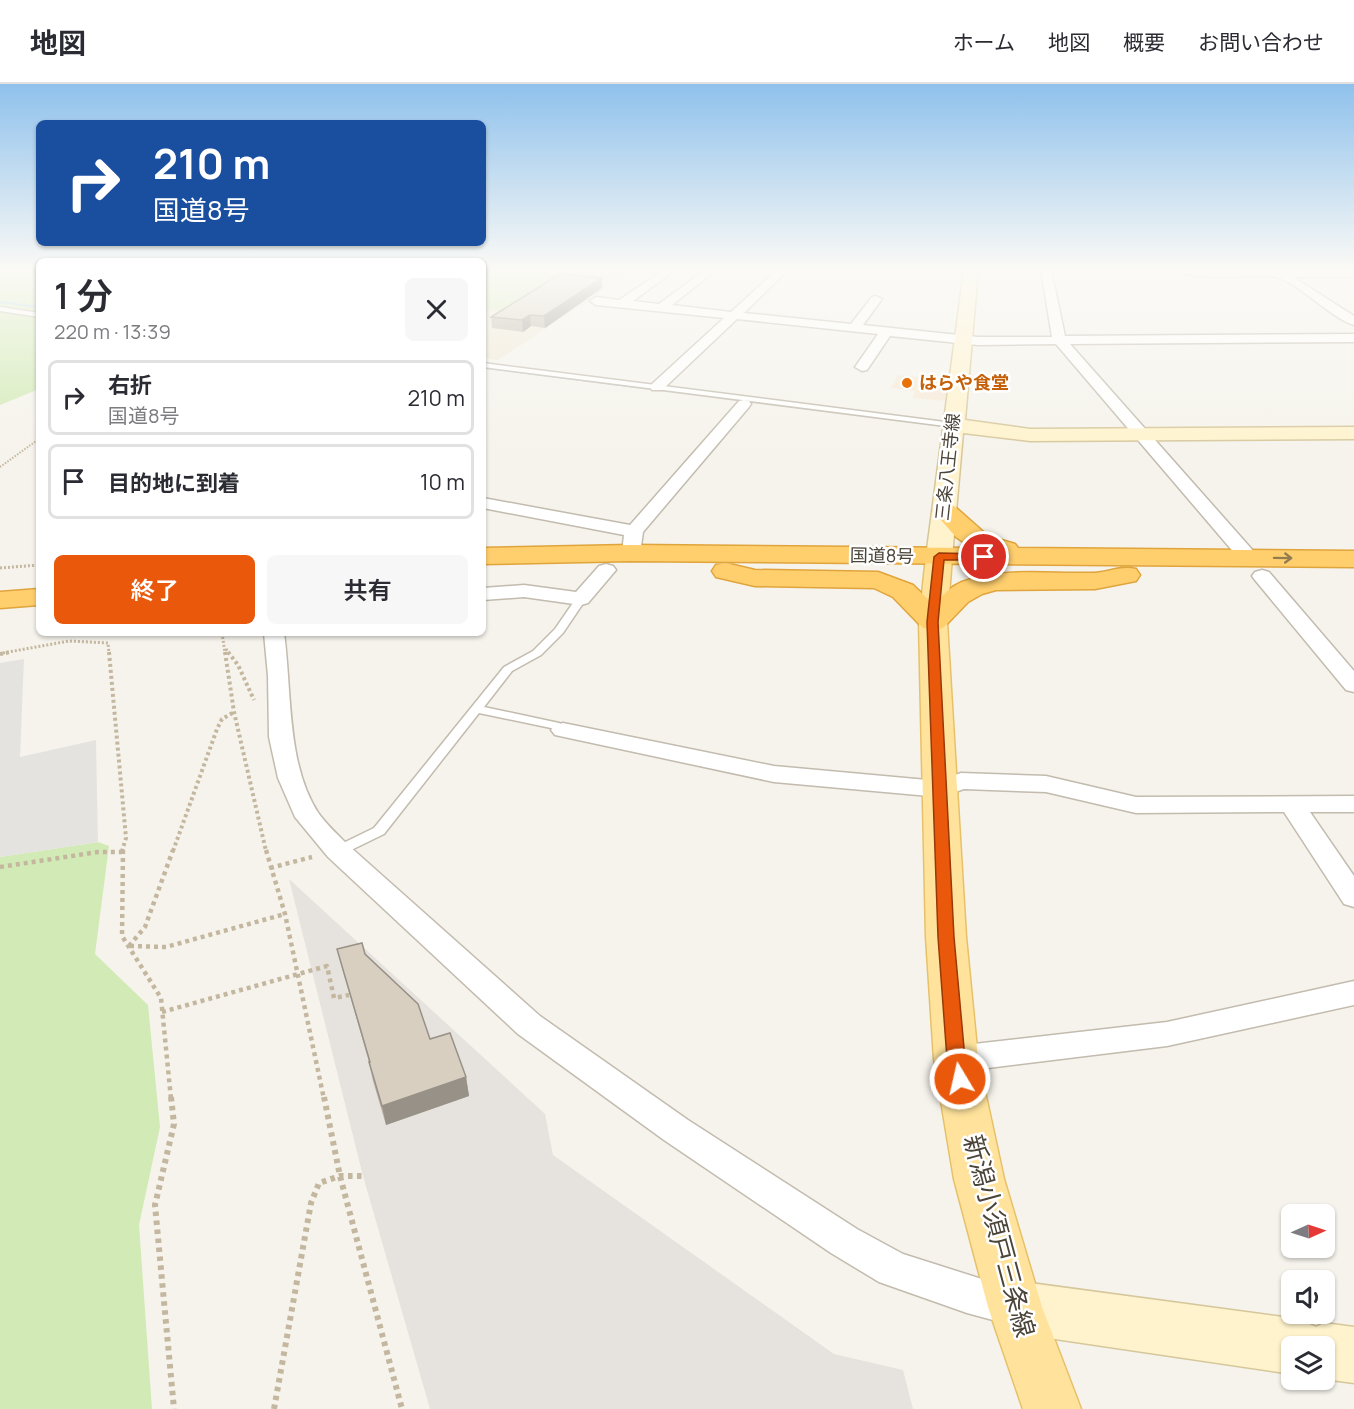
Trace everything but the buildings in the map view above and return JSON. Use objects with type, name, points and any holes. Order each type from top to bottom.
[{"type":"highway","points":[[771,555],[794,548],[898,546],[943,520],[989,548],[1094,550],[1162,558]]},
{"type":"highway","name":"国道8号","points":[[486,556],[632,542],[771,555],[1127,575],[1354,559]]},
{"type":"highway","name":"国道8号","points":[[486,572],[725,570],[1162,558],[1354,577]]},
{"type":"highway","points":[[725,570],[755,578],[878,580],[903,591],[915,600],[933,622],[958,596],[972,588],[996,582],[1095,581],[1127,575]]},
{"type":"highway","points":[[0,586],[36,582]]},
{"type":"highway","points":[[0,600],[36,597]]},
{"type":"main road","name":"三条八王寺線","points":[[938,564],[964,332]]},
{"type":"main road","points":[[953,425],[1030,435],[1354,433]]},
{"type":"main road","name":"新潟小須戸三条線","points":[[938,564],[933,622],[939,789],[946,937],[956,1059],[979,1179],[1015,1306],[1052,1409]]},
{"type":"main road","points":[[1015,1306],[1281,1345]]},
{"type":"main road","points":[[1335,1352],[1354,1355]]},
{"type":"street","points":[[657,387],[715,332]]},
{"type":"street","points":[[862,367],[886,332],[963,340],[1354,338]]},
{"type":"street","points":[[1057,332],[1059,340],[1256,567],[1354,685]]},
{"type":"street","points":[[486,504],[632,542],[746,401]]},
{"type":"street","points":[[486,594],[524,591],[581,599],[606,570]]},
{"type":"street","points":[[274,636],[279,676],[281,737],[290,778],[327,854],[529,1025],[676,1130],[844,1241],[893,1269],[966,1294],[1015,1306]]},
{"type":"street","points":[[563,730],[774,774],[939,789],[961,781],[1046,784],[1136,805],[1354,804]]},
{"type":"street","points":[[1291,804],[1354,897]]},
{"type":"street","points":[[956,1059],[1167,1034],[1354,993]]},
{"type":"lane","points":[[486,365],[746,401]]},
{"type":"lane","points":[[486,371],[953,425]]},
{"type":"lane","points":[[327,854],[379,831],[508,669],[537,653],[577,608],[581,599]]},
{"type":"lane","points":[[476,709],[555,725],[563,730]]},
{"type":"path","points":[[0,467],[36,441]]},
{"type":"path","points":[[0,568],[36,565]]},
{"type":"path","points":[[223,636],[226,648],[225,667],[234,712],[270,868],[285,914],[299,975],[340,1176],[402,1409]]},
{"type":"path","points":[[0,654],[78,641],[100,640],[108,643],[126,838],[122,852],[122,936],[161,998],[174,1124],[155,1205],[174,1409]]},
{"type":"path","points":[[226,648],[238,665],[255,704]]},
{"type":"path","points":[[129,946],[145,927],[217,729],[222,719],[234,712]]},
{"type":"path","points":[[0,867],[98,852],[122,852]]},
{"type":"path","points":[[270,868],[327,854]]},
{"type":"path","points":[[129,946],[166,946],[285,914]]},
{"type":"path","points":[[162,1012],[327,966],[334,998],[349,995]]},
{"type":"path","points":[[274,1409],[311,1203],[319,1183],[340,1176],[363,1176]]},
{"type":"shaded area","points":[[486,332],[541,332],[498,360],[486,358]]},
{"type":"shaded area","points":[[898,375],[948,380],[945,401],[913,398],[915,391],[891,388]]},
{"type":"shaded area","points":[[24,659],[20,757],[96,740],[98,842],[0,857],[0,663]]},
{"type":"shaded area","points":[[289,879],[545,1114],[553,1155],[834,1354],[903,1370],[913,1409],[430,1409],[363,1176]]},
{"type":"green space","points":[[0,332],[36,332],[36,390],[0,405]]},
{"type":"green space","points":[[98,842],[109,846],[95,954],[148,1005],[160,1127],[139,1225],[152,1409],[0,1409],[0,857]]},
{"type":"waterway","points":[[487,368],[660,390]]},
{"type":"place","name":"はらや食堂","points":[[907,383]]},
{"type":"route","points":[[960,1079],[956,1059],[946,937],[933,622],[939,557],[984,557]]}]
